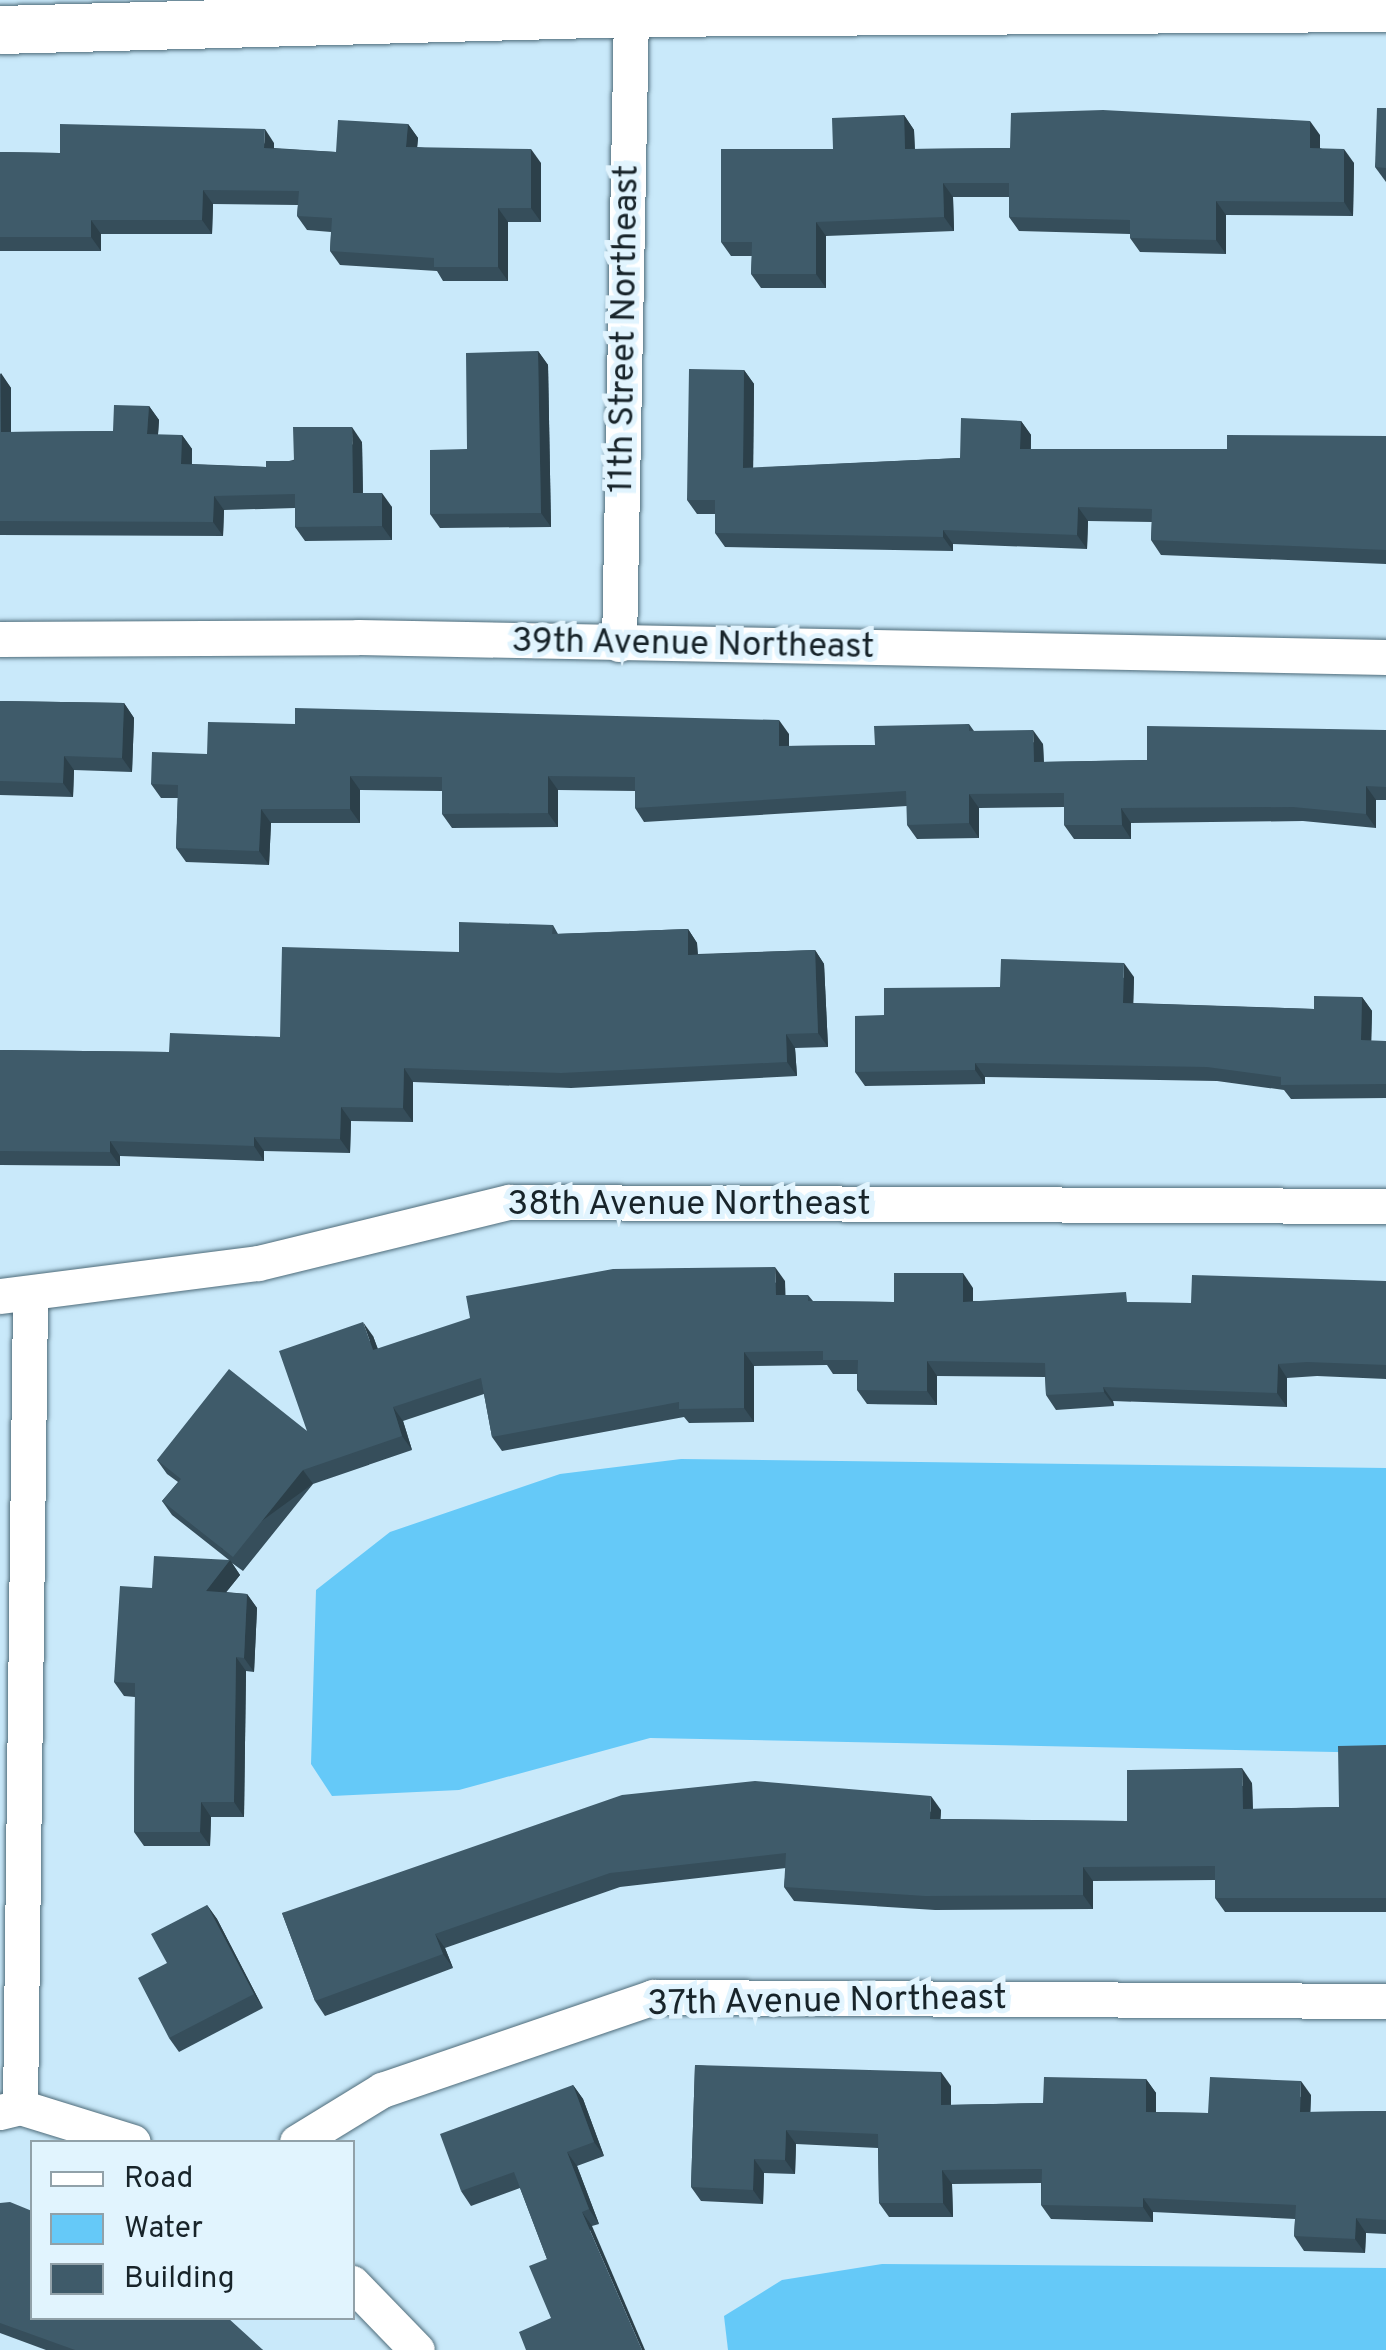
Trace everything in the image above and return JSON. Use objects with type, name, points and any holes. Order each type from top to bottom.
[{"type":"street","points":[[0,30],[631,13],[1386,8]]},
{"type":"street","name":"11th Street Northeast","points":[[618,644],[631,13]]},
{"type":"street","name":"39th Avenue Northeast","points":[[0,638],[1386,657]]},
{"type":"street","name":"38th Avenue Northeast","points":[[15,1296],[258,1263],[509,1202],[1386,1206]]},
{"type":"street","points":[[15,1296],[10,2109],[126,2140]]},
{"type":"street","name":"37th Avenue Northeast","points":[[300,2140],[382,2090],[653,1997],[1386,2001]]},
{"type":"street","points":[[355,2285],[417,2350]]},
{"type":"water","points":[[681,1459],[1386,1468],[1386,1753],[650,1738],[459,1790],[332,1796],[311,1764],[316,1590],[390,1532],[560,1474]]},
{"type":"water","points":[[882,2264],[1386,2268],[1386,2350],[728,2350],[724,2316],[782,2280]]},
{"type":"building","points":[[1377,108],[1386,108],[1386,168],[1375,167]]},
{"type":"building","points":[[1103,110],[1310,121],[1310,148],[1344,149],[1344,202],[1216,201],[1216,240],[1130,238],[1130,220],[1009,217],[1009,183],[943,183],[944,217],[816,222],[816,274],[751,274],[752,242],[721,242],[721,149],[833,149],[832,118],[904,115],[905,149],[1010,148],[1011,113]]},
{"type":"building","points":[[338,120],[408,124],[406,147],[531,149],[531,208],[498,208],[498,267],[434,267],[434,258],[330,251],[332,218],[297,216],[299,191],[203,190],[202,220],[91,220],[91,237],[0,237],[0,152],[60,153],[60,124],[265,129],[264,148],[336,152]]},
{"type":"building","points":[[538,351],[541,513],[430,514],[430,450],[467,449],[466,353]]},
{"type":"building","points":[[689,369],[744,370],[743,468],[960,458],[961,418],[1021,421],[1020,449],[1227,449],[1227,435],[1386,436],[1386,550],[1151,540],[1152,509],[1078,507],[1077,535],[943,530],[943,537],[715,533],[715,500],[687,500]]},
{"type":"building","points":[[0,373],[1,432],[113,431],[114,405],[149,406],[147,434],[182,435],[181,464],[266,467],[266,461],[294,461],[293,427],[352,427],[353,493],[382,493],[382,526],[295,527],[295,494],[214,496],[213,522],[0,521]]},
{"type":"building","points":[[0,701],[124,703],[122,758],[64,756],[63,783],[0,781]]},
{"type":"building","points":[[295,708],[779,720],[779,746],[875,745],[874,726],[969,724],[969,731],[1033,730],[1034,762],[1147,760],[1147,726],[1386,730],[1386,787],[1366,786],[1366,814],[1293,807],[1121,808],[1122,825],[1064,825],[1064,793],[969,794],[969,823],[907,825],[906,791],[635,808],[635,777],[548,776],[548,813],[442,814],[442,777],[350,776],[350,809],[261,809],[259,851],[176,848],[178,785],[151,784],[152,752],[207,754],[208,722],[295,724]]},
{"type":"building","points":[[459,922],[553,925],[552,934],[688,929],[688,955],[815,950],[818,1033],[786,1034],[787,1062],[561,1073],[404,1068],[403,1108],[341,1107],[340,1139],[254,1137],[254,1146],[110,1141],[110,1152],[0,1151],[0,1050],[169,1052],[170,1033],[280,1037],[282,947],[459,952]]},
{"type":"building","points":[[1001,959],[1124,963],[1123,1003],[1314,1009],[1314,996],[1362,997],[1361,1040],[1386,1041],[1386,1084],[1281,1085],[1281,1077],[1207,1067],[975,1063],[975,1070],[855,1072],[855,1016],[884,1015],[884,988],[1000,987]]},
{"type":"building","points":[[775,1267],[776,1295],[808,1295],[808,1301],[894,1302],[894,1273],[963,1273],[963,1302],[1126,1292],[1127,1302],[1191,1303],[1192,1275],[1386,1281],[1386,1365],[1278,1364],[1277,1393],[1103,1387],[1104,1392],[1046,1395],[1045,1363],[927,1361],[927,1391],[857,1390],[858,1360],[823,1360],[823,1351],[744,1352],[744,1408],[679,1409],[679,1402],[492,1437],[481,1378],[393,1407],[402,1436],[303,1470],[233,1557],[162,1501],[181,1479],[157,1460],[229,1369],[307,1431],[279,1351],[363,1322],[373,1350],[470,1318],[466,1296],[613,1269]]},
{"type":"building","points":[[154,1556],[230,1560],[206,1591],[247,1594],[244,1658],[236,1657],[234,1802],[201,1802],[200,1832],[134,1832],[135,1683],[114,1682],[120,1586],[152,1588]]},
{"type":"building","points":[[1386,1745],[1386,1898],[1215,1898],[1215,1866],[1083,1867],[1083,1895],[925,1896],[784,1887],[786,1853],[610,1873],[435,1934],[443,1954],[315,2001],[282,1913],[622,1795],[755,1781],[931,1796],[930,1819],[1127,1821],[1127,1770],[1242,1768],[1243,1809],[1339,1807],[1338,1746]]},
{"type":"building","points":[[207,1905],[254,1994],[169,2038],[138,1978],[167,1963],[151,1934]]},
{"type":"building","points":[[695,2065],[941,2072],[941,2105],[1043,2103],[1044,2077],[1146,2079],[1146,2112],[1208,2113],[1210,2077],[1301,2081],[1300,2112],[1386,2111],[1386,2220],[1356,2218],[1355,2239],[1294,2236],[1296,2205],[1143,2198],[1143,2207],[1041,2205],[1042,2169],[942,2170],[943,2203],[879,2203],[878,2134],[786,2130],[785,2160],[754,2159],[753,2190],[691,2187]]},
{"type":"building","points":[[573,2085],[594,2142],[567,2152],[589,2209],[582,2212],[642,2350],[526,2350],[519,2332],[551,2318],[529,2266],[547,2259],[514,2172],[461,2191],[440,2134]]},
{"type":"building","points":[[10,2202],[30,2210],[30,2320],[230,2320],[263,2350],[75,2350],[0,2323],[0,2203]]}]
